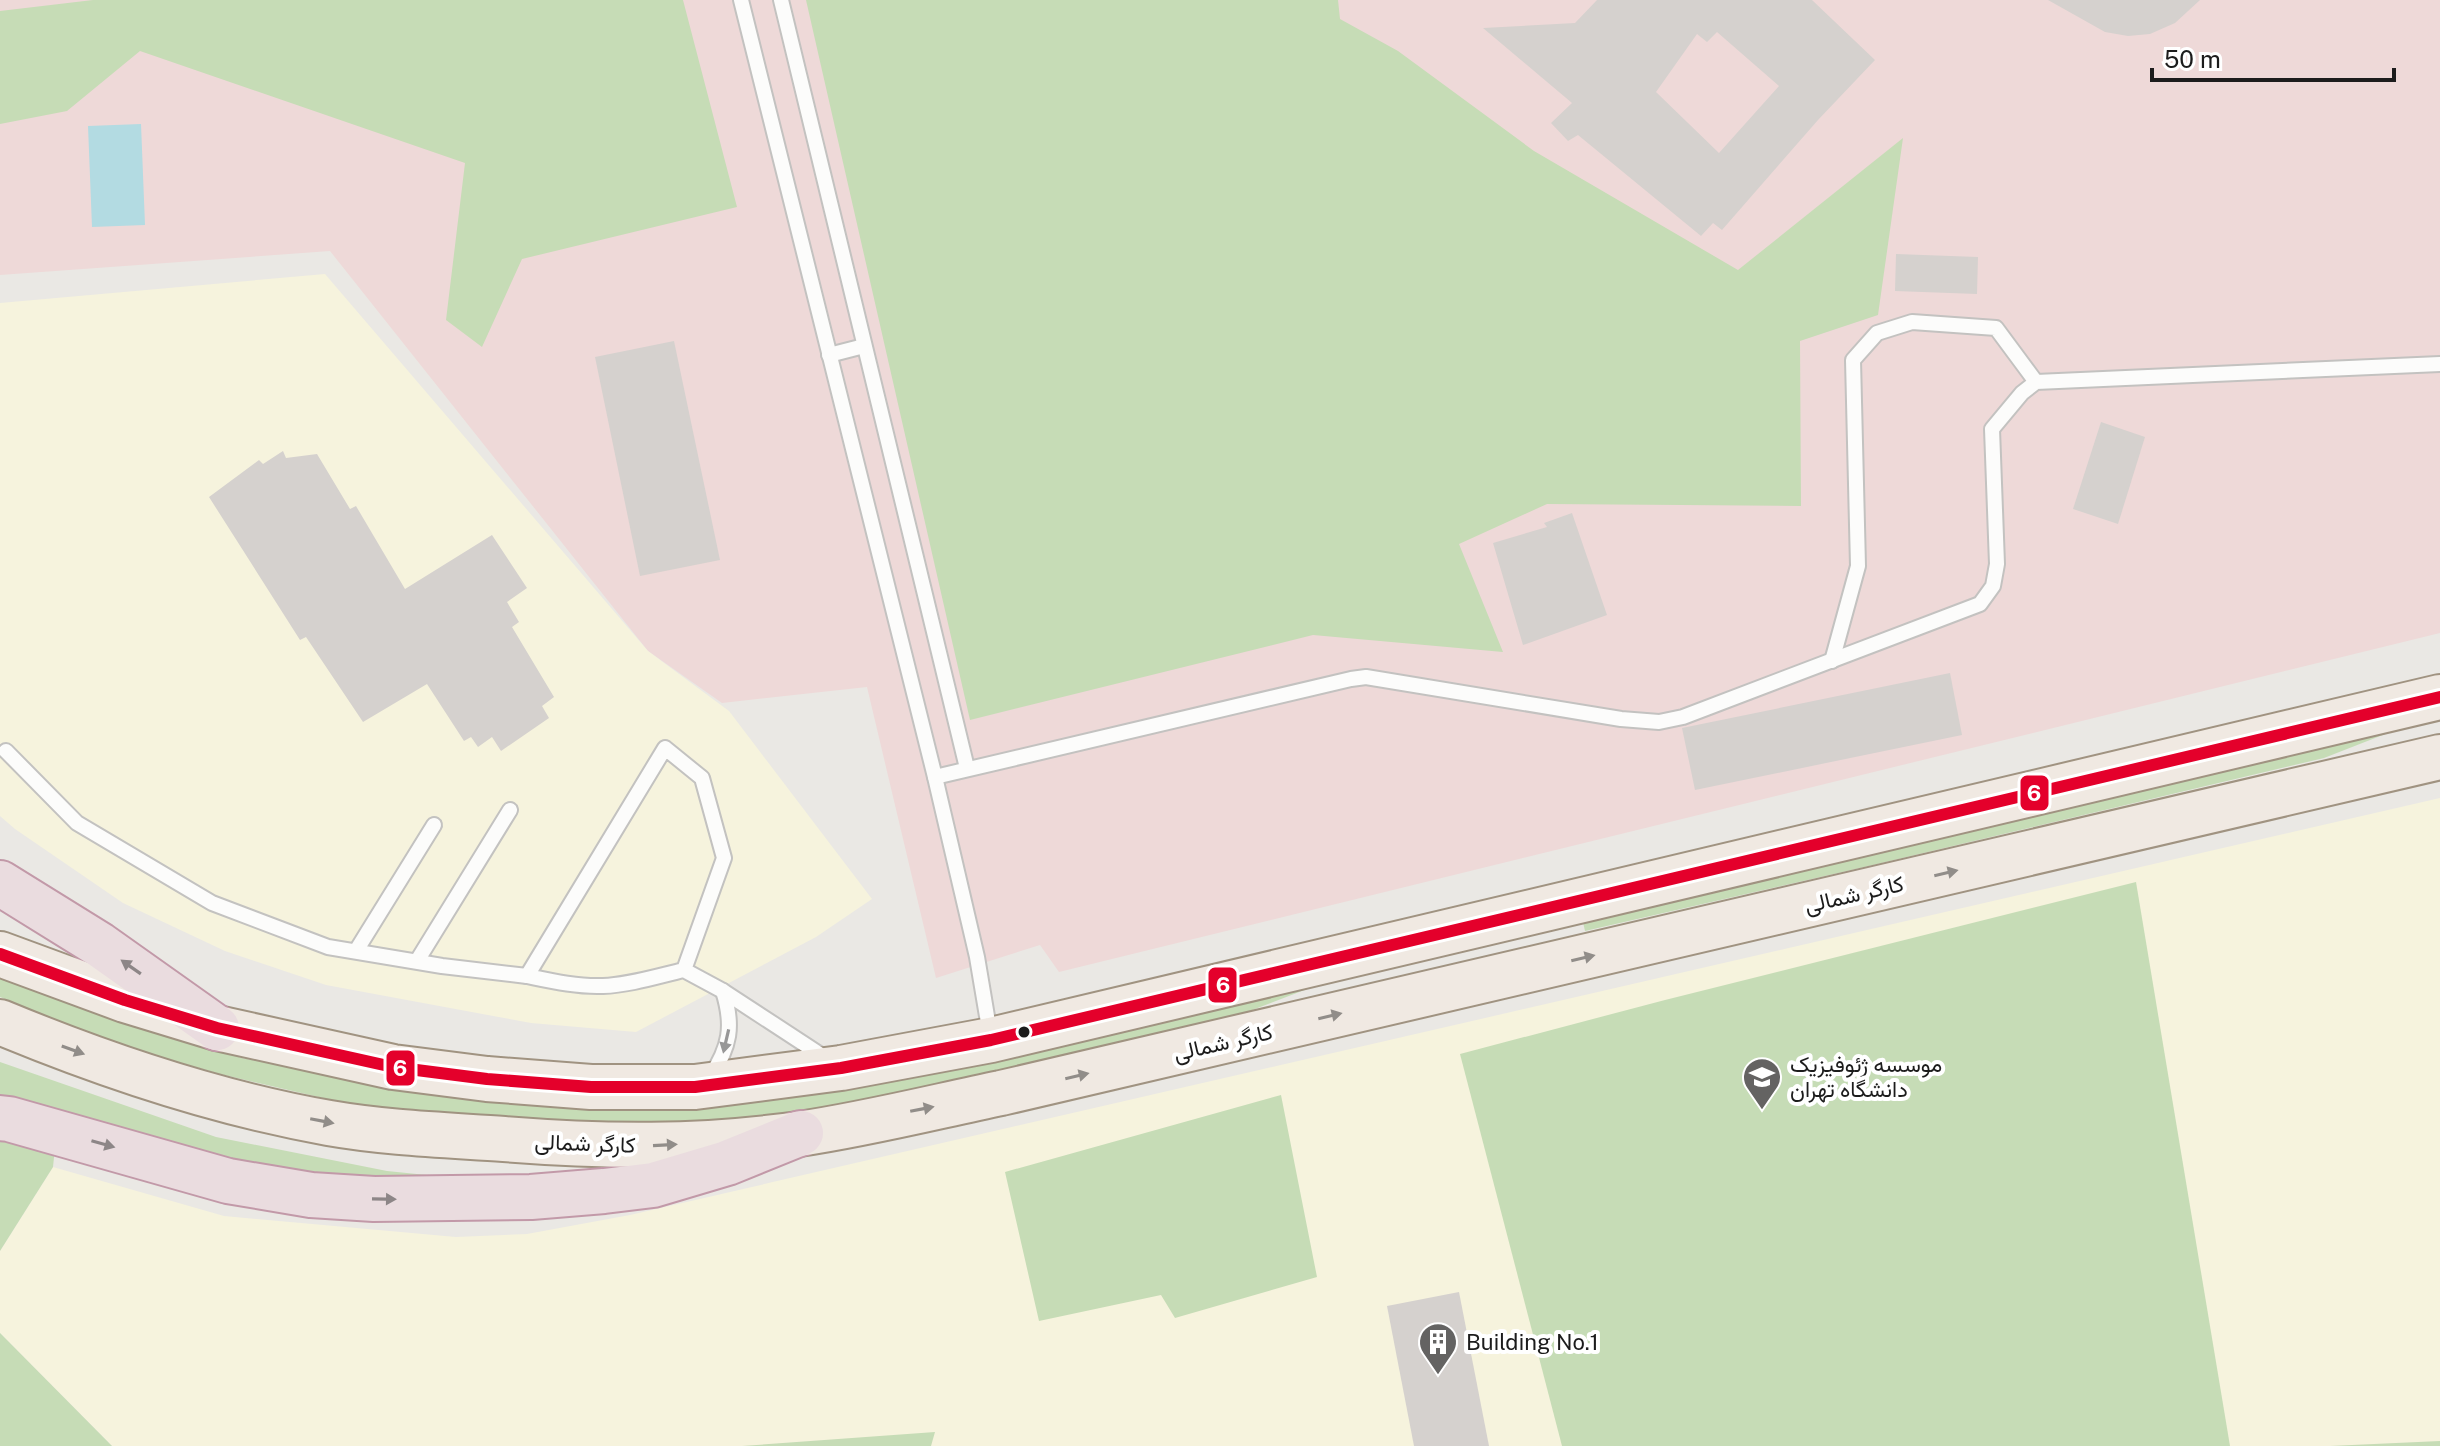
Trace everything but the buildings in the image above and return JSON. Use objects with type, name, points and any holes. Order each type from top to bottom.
[{"type":"highway","points":[[0,883],[100,945],[217,1028]]},
{"type":"highway","points":[[0,1118],[86,1139],[228,1181],[311,1195],[374,1199],[531,1197],[653,1185],[727,1163],[801,1133]]},
{"type":"main road","points":[[0,954],[125,1000],[217,1028],[393,1067],[591,1087],[703,1087],[841,1068],[991,1040],[2440,697]]},
{"type":"main road","name":"کارگر شمالی","points":[[0,1022],[149,1078],[329,1123],[441,1135],[635,1146],[734,1141],[801,1133],[1001,1093],[2440,757]]},
{"type":"main road","points":[[1384,947],[1398,1001]]},
{"type":"lane","points":[[741,0],[935,777],[977,957],[991,1040]]},
{"type":"lane","points":[[781,0],[967,768]]},
{"type":"lane","points":[[1832,661],[1858,566],[1853,360],[1877,333],[1912,322],[1996,328],[2036,382]]},
{"type":"lane","points":[[829,355],[864,346]]},
{"type":"lane","points":[[935,777],[1366,677],[1621,719],[1659,722],[1683,717],[1980,604],[1993,586],[1997,564],[1992,429],[2022,393],[2036,382],[2440,364]]},
{"type":"lane","points":[[527,976],[665,748],[702,778],[724,858],[684,970]]},
{"type":"lane","points":[[6,751],[77,823],[212,903],[328,947],[574,984],[603,986],[627,983],[684,970],[723,991],[841,1068]]},
{"type":"lane","points":[[417,961],[510,810]]},
{"type":"lane","points":[[356,951],[434,825]]},
{"type":"lane","points":[[703,1087],[722,1056],[729,1035],[729,1012],[723,991]]},
{"type":"shaded area","points":[[0,0],[2440,0],[2440,633],[1059,972],[1040,945],[936,978],[867,687],[722,703],[648,651],[330,251],[0,275]]},
{"type":"shaded area","points":[[325,274],[648,651],[729,711],[872,899],[816,937],[636,1032],[531,1023],[326,985],[225,951],[123,903],[0,816],[0,303]]},
{"type":"shaded area","name":"موسسه ژئوفیزیک دانشگاه تهران","points":[[2440,798],[2440,1446],[112,1446],[0,1333],[0,1251],[53,1167],[224,1216],[456,1237],[527,1234],[630,1215]]},
{"type":"green space","points":[[93,0],[683,0],[737,207],[522,259],[482,347],[446,320],[465,163],[140,51],[67,111],[0,124],[0,11]]},
{"type":"green space","points":[[806,0],[1338,0],[1340,19],[1398,51],[1534,151],[1738,270],[1903,138],[1878,315],[1800,341],[1801,506],[1547,504],[1459,544],[1503,652],[1313,635],[970,720]]},
{"type":"green space","points":[[2440,719],[2393,731],[2324,758],[1585,931],[1580,909]]},
{"type":"green space","points":[[2136,882],[2230,1446],[1562,1446],[1460,1054]]},
{"type":"green space","points":[[0,974],[90,1011],[242,1058],[390,1086],[540,1104],[1320,984],[1213,1025],[914,1093],[758,1122],[636,1126],[494,1121],[353,1105],[220,1074],[115,1044],[0,997]]},
{"type":"green space","points":[[0,1062],[216,1137],[387,1171],[476,1180],[484,1185],[249,1173],[0,1105]]},
{"type":"green space","points":[[1281,1095],[1317,1277],[1175,1318],[1161,1295],[1039,1321],[1005,1172]]},
{"type":"green space","points":[[0,1141],[55,1148],[53,1167],[0,1251]]},
{"type":"green space","points":[[0,1333],[112,1446],[0,1446]]},
{"type":"green space","points":[[935,1432],[931,1446],[742,1446]]},
{"type":"green space","points":[[2440,1441],[2440,1446],[2330,1446]]},
{"type":"water","points":[[141,124],[145,225],[92,227],[88,126]]},
{"type":"transit line","name":"6","points":[[0,954],[125,1000],[217,1028],[393,1067],[487,1079],[591,1087],[695,1087],[841,1068],[991,1040],[2440,697]]},
{"type":"place","name":"موسسه ژئوفیزیک دانشگاه تهران","points":[[1762,1111]]},
{"type":"place","name":"Building No.1","points":[[1438,1376]]}]
